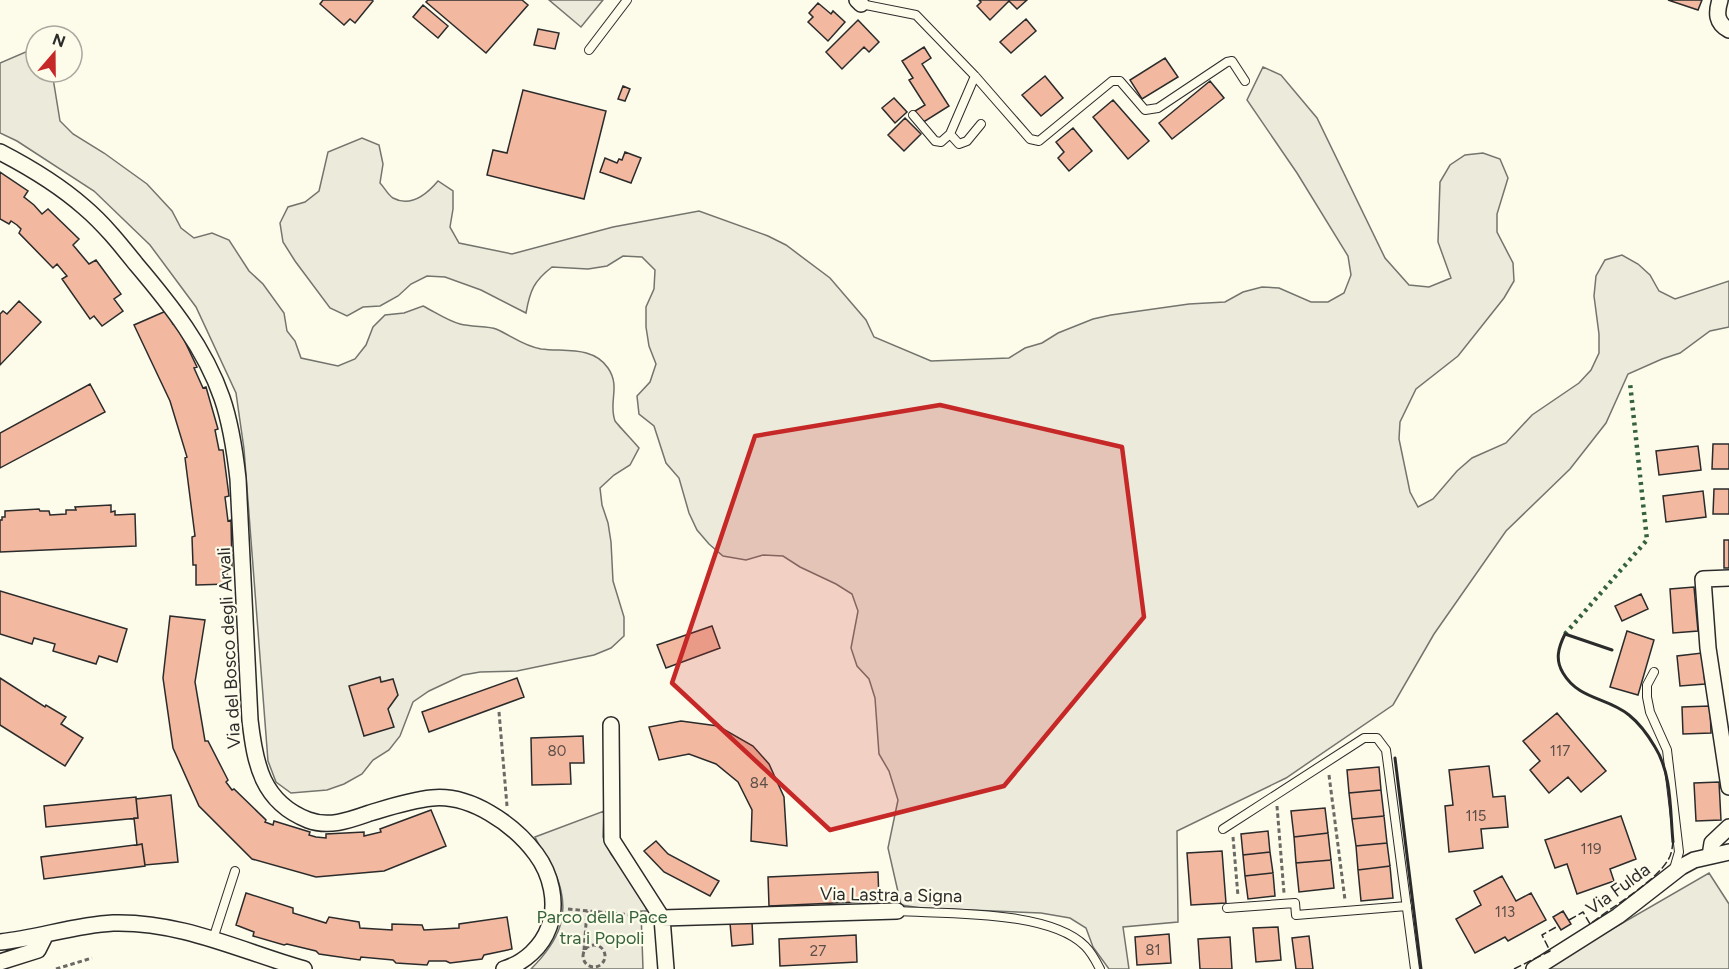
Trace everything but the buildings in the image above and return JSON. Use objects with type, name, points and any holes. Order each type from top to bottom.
[{"type":"street","points":[[1720,0],[1718,18],[1721,25],[1729,30]]},
{"type":"street","name":"Via del Bosco degli Arvali","points":[[0,152],[59,187],[99,220],[163,297],[191,338],[213,378],[227,419],[238,479],[252,738],[259,773],[272,794],[292,812],[317,822],[344,821],[416,800],[442,798],[477,807],[508,826],[532,849],[544,866],[550,884],[553,908],[552,919],[543,939],[525,958],[504,969]]},
{"type":"street","points":[[1729,578],[1703,579],[1708,648],[1729,787]]},
{"type":"street","points":[[611,725],[612,840],[662,918],[666,969]]},
{"type":"street","points":[[1710,856],[1712,843],[1729,827]]},
{"type":"street","name":"Via Fulda","points":[[1534,969],[1618,916],[1673,873],[1694,860],[1729,852]]},
{"type":"street","name":"Via Lastra a Signa","points":[[662,918],[897,911]]},
{"type":"street","points":[[0,942],[101,924],[137,923],[181,929],[304,969]]},
{"type":"street","points":[[0,962],[38,950],[46,934]]},
{"type":"lane","points":[[588,50],[627,0]]},
{"type":"lane","points":[[860,1],[916,15],[975,76],[1030,139],[1039,141],[1112,81],[1120,81],[1145,110],[1158,108],[1227,62],[1232,61],[1245,81]]},
{"type":"lane","points":[[913,116],[935,141],[941,142],[950,134],[975,76]]},
{"type":"lane","points":[[950,134],[959,144],[967,141],[981,124]]},
{"type":"lane","points":[[1654,672],[1647,685],[1647,697],[1650,712],[1667,750],[1679,852],[1673,873]]},
{"type":"lane","points":[[1222,829],[1364,738],[1377,738],[1386,750],[1415,969]]},
{"type":"lane","points":[[213,939],[235,871]]},
{"type":"lane","points":[[1227,908],[1295,903],[1296,915],[1407,906]]},
{"type":"lane","name":"Via Lastra a Signa","points":[[897,911],[1036,922],[1076,939],[1085,946],[1100,969]]},
{"type":"path","points":[[499,712],[508,826]]},
{"type":"path","points":[[1327,762],[1346,911]]},
{"type":"path","points":[[1276,794],[1285,903]]},
{"type":"path","points":[[1231,823],[1239,907]]},
{"type":"path","points":[[553,908],[662,918]]},
{"type":"path","points":[[586,911],[583,959],[588,966],[595,968],[604,962]]},
{"type":"path","points":[[584,952],[589,946],[599,946],[604,952],[603,969]]},
{"type":"path","points":[[56,969],[92,958]]},
{"type":"highlighted area","points":[[940,405],[1122,447],[1144,617],[1004,786],[830,830],[672,683],[755,436]]},
{"type":"green space","points":[[549,0],[603,0],[581,27]]},
{"type":"green space","points":[[24,53],[24,84],[54,84],[60,121],[73,134],[147,184],[172,211],[181,228],[194,238],[212,233],[229,240],[249,271],[263,284],[284,313],[287,331],[295,341],[301,358],[338,366],[355,359],[366,345],[373,327],[385,315],[404,313],[423,306],[455,323],[496,329],[535,348],[578,351],[595,356],[602,361],[614,382],[613,414],[615,421],[639,448],[630,465],[600,488],[611,542],[613,581],[624,617],[624,636],[611,648],[594,655],[517,671],[463,675],[429,691],[413,702],[400,736],[389,750],[373,760],[362,774],[344,784],[327,790],[291,793],[276,782],[268,761],[244,449],[236,393],[196,307],[150,245],[94,191],[17,141],[0,133],[0,63]]},
{"type":"green space","points":[[1263,67],[1281,75],[1317,118],[1385,258],[1409,285],[1429,287],[1451,278],[1438,242],[1440,182],[1450,165],[1465,155],[1483,153],[1500,159],[1508,178],[1497,214],[1497,232],[1513,263],[1514,281],[1504,298],[1458,356],[1416,389],[1400,422],[1399,439],[1410,492],[1418,507],[1433,499],[1457,471],[1472,458],[1506,443],[1532,415],[1579,383],[1591,370],[1599,353],[1594,296],[1596,276],[1605,260],[1622,255],[1638,264],[1650,275],[1659,291],[1675,299],[1729,281],[1729,327],[1710,331],[1680,353],[1628,374],[1606,423],[1570,469],[1506,531],[1434,634],[1393,705],[1286,778],[1177,831],[1178,922],[1123,927],[1129,969],[1109,969],[1093,947],[1086,928],[1070,918],[1041,913],[921,908],[901,905],[888,848],[898,800],[889,771],[879,754],[875,698],[869,679],[857,666],[851,648],[858,611],[852,594],[783,556],[763,555],[746,560],[723,556],[697,530],[689,513],[679,478],[666,463],[654,426],[639,414],[637,396],[650,382],[656,364],[649,346],[646,327],[646,307],[654,289],[655,270],[642,257],[623,256],[607,266],[588,269],[552,267],[534,287],[526,313],[481,290],[445,277],[427,276],[411,284],[398,296],[380,306],[363,307],[347,316],[330,308],[283,242],[280,223],[288,207],[305,202],[319,191],[328,152],[362,138],[379,145],[383,164],[380,183],[393,198],[406,201],[418,198],[438,181],[453,191],[450,227],[459,243],[512,254],[613,227],[699,211],[768,236],[786,245],[830,278],[866,320],[874,337],[931,361],[1009,358],[1025,348],[1042,343],[1058,333],[1093,319],[1189,304],[1225,302],[1243,292],[1262,287],[1279,288],[1311,302],[1328,302],[1344,293],[1351,275],[1348,256],[1297,173],[1247,100]]},
{"type":"green space","name":"Parco della Pace tra i Popoli","points":[[604,811],[603,837],[611,854],[642,895],[647,911],[641,911],[643,969],[531,969],[549,948],[563,914],[561,889],[556,875],[535,837]]},
{"type":"green space","points":[[1709,873],[1729,904],[1729,969],[1543,969]]},
{"type":"hedge","points":[[1565,634],[1647,540],[1630,383]]},
{"type":"fence","points":[[1569,920],[1583,912],[1590,924],[1632,894],[1662,868],[1670,856],[1673,842]]},
{"type":"fence","points":[[1514,969],[1550,951],[1542,935],[1558,926]]},
{"type":"wall","points":[[1612,650],[1565,634],[1558,659],[1563,673],[1570,682],[1585,693],[1621,709],[1640,725],[1652,743],[1665,769],[1673,842]]},
{"type":"wall","points":[[1395,758],[1421,969]]}]
